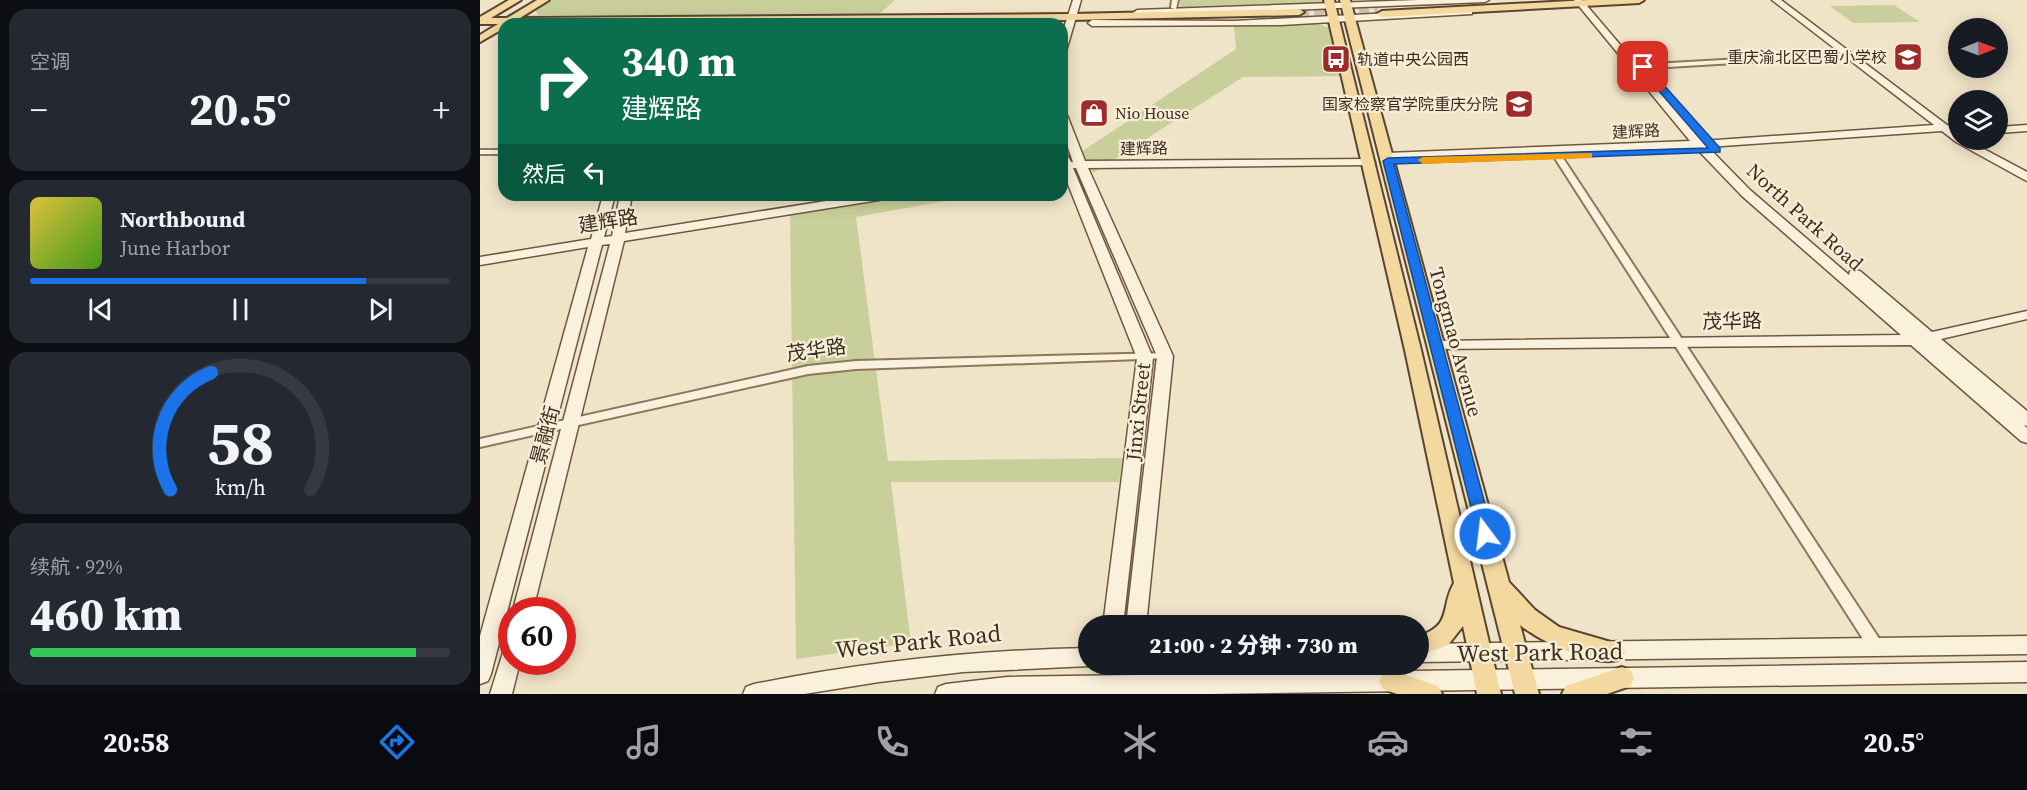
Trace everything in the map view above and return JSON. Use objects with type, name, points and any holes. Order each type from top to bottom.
[{"type":"main road","points":[[1381,12],[1538,0]]},
{"type":"main road","points":[[1381,12],[1639,0]]},
{"type":"main road","points":[[480,21],[512,2],[518,9],[540,3]]},
{"type":"main road","points":[[515,18],[540,3]]},
{"type":"main road","points":[[1340,9],[1369,159],[1487,687]]},
{"type":"main road","name":"Tongmao Avenue","points":[[1340,9],[1387,159],[1525,687]]},
{"type":"main road","points":[[1068,21],[1303,15]]},
{"type":"main road","points":[[480,21],[498,24]]},
{"type":"main road","points":[[480,28],[498,26]]},
{"type":"main road","points":[[480,39],[498,28]]},
{"type":"main road","points":[[1429,643],[1448,633],[1456,619],[1462,580]]},
{"type":"main road","points":[[1497,580],[1513,604],[1531,623],[1560,640],[1613,652]]},
{"type":"main road","points":[[1574,694],[1622,678]]},
{"type":"main road","points":[[1391,681],[1430,694]]},
{"type":"street","points":[[1063,18],[1066,0]]},
{"type":"street","points":[[1065,18],[1077,0]]},
{"type":"street","points":[[1303,15],[1340,9],[1381,12],[1482,0]]},
{"type":"street","points":[[1776,0],[1948,128]]},
{"type":"street","name":"North Park Road","points":[[1580,2],[1707,147],[1719,166],[1746,193],[1922,338],[2027,420]]},
{"type":"street","points":[[1175,4],[1184,11]]},
{"type":"street","points":[[1093,20],[1184,11],[1303,15],[1340,9],[1381,12]]},
{"type":"street","points":[[1639,67],[1847,55]]},
{"type":"street","points":[[2008,123],[2027,122]]},
{"type":"street","points":[[2008,129],[2027,128]]},
{"type":"street","name":"建辉路","points":[[1557,154],[1948,133]]},
{"type":"street","name":"North Park Road","points":[[1707,147],[1922,338],[2027,437]]},
{"type":"street","name":"建辉路","points":[[1387,159],[1677,152],[1707,147]]},
{"type":"street","points":[[1983,150],[2027,177]]},
{"type":"street","points":[[480,152],[498,152]]},
{"type":"street","points":[[1677,152],[1719,166]]},
{"type":"street","points":[[1557,154],[1877,648]]},
{"type":"street","name":"建辉路","points":[[1068,161],[1369,159]]},
{"type":"street","name":"Jinxi Street","points":[[1068,161],[1165,356],[1137,615]]},
{"type":"street","name":"Jinxi Street","points":[[1068,161],[1144,358],[1114,615]]},
{"type":"street","name":"景融街","points":[[480,674],[608,201]]},
{"type":"street","name":"景融街","points":[[526,597],[572,422],[625,201]]},
{"type":"street","name":"建辉路","points":[[618,236],[813,201]]},
{"type":"street","name":"建辉路","points":[[480,255],[846,201]]},
{"type":"street","name":"建辉路","points":[[480,261],[599,239]]},
{"type":"street","name":"茂华路","points":[[1436,346],[1922,338],[2027,315]]},
{"type":"street","name":"茂华路","points":[[480,443],[808,370],[846,366],[1165,356]]},
{"type":"street","name":"West Park Road","points":[[1429,653],[2027,645]]},
{"type":"street","name":"West Park Road","points":[[754,694],[824,679],[987,660],[1078,657]]},
{"type":"street","name":"West Park Road","points":[[946,694],[1007,687],[1391,681],[1525,687],[1622,678],[2027,672]]},
{"type":"street","points":[[501,694],[506,675]]},
{"type":"green space","points":[[552,0],[895,0],[878,15],[918,15],[916,18],[874,18],[876,15],[539,15],[535,10]]},
{"type":"green space","points":[[1180,0],[1322,0],[1323,3],[1189,9],[1180,7]]},
{"type":"green space","points":[[1894,5],[1920,22],[1853,23],[1830,6]]},
{"type":"green space","points":[[1314,23],[1330,28],[1343,76],[1243,77],[1093,173],[1081,152],[1236,49],[1234,26]]},
{"type":"green space","points":[[870,201],[945,201],[856,217],[888,461],[1123,458],[1119,482],[891,482],[911,643],[796,659],[790,215]]},
{"type":"tunnel","points":[[1299,12],[1378,9]]},
{"type":"slow traffic","points":[[1423,160],[1588,156]]},
{"type":"place","name":"重庆渝北区巴蜀小学校","points":[[1908,57]]},
{"type":"place","name":"轨道中央公园西","points":[[1336,59]]},
{"type":"place","name":"国家检察官学院重庆分院","points":[[1519,104]]},
{"type":"place","name":"Nio House","points":[[1094,113]]},
{"type":"route","points":[[1485,534],[1388,161],[1716,150],[1643,67]]}]
